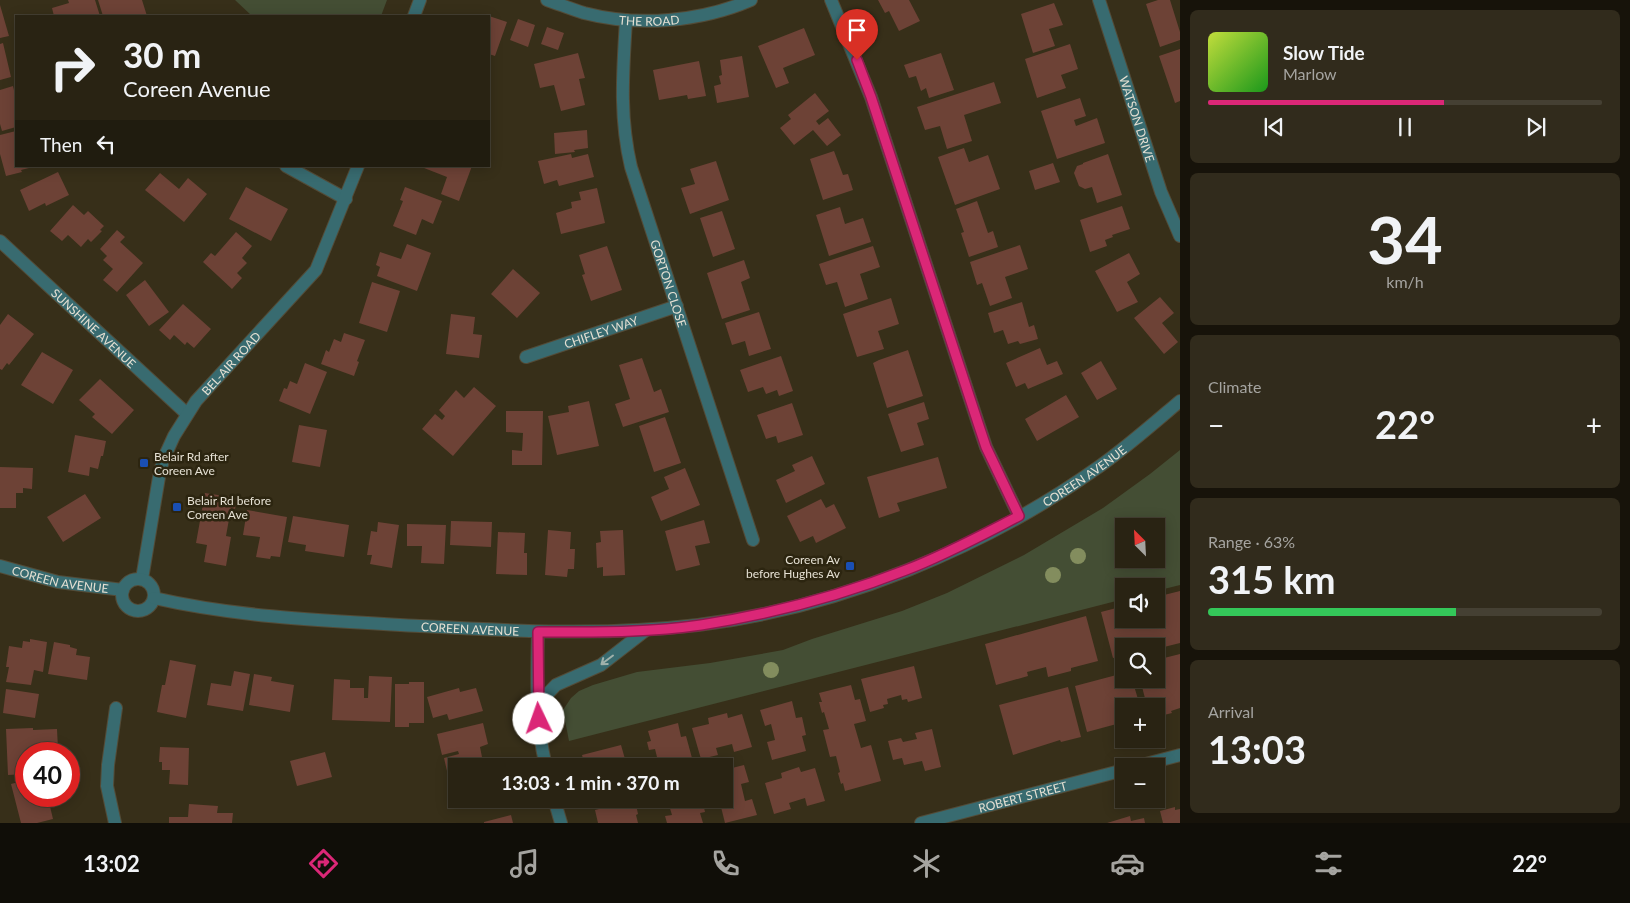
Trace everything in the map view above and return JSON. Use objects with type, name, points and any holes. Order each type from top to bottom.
[{"type":"street","points":[[414,15],[420,0]]},
{"type":"street","name":"THE ROAD","points":[[547,0],[584,13],[626,20],[654,21],[698,16],[751,0]]},
{"type":"street","points":[[830,0],[871,97],[981,433],[1019,516]]},
{"type":"street","name":"WATSON DRIVE","points":[[1099,0],[1162,192],[1180,236]]},
{"type":"street","name":"GORTON CLOSE","points":[[626,20],[622,101],[626,146],[637,188],[753,540]]},
{"type":"street","points":[[288,167],[346,199]]},
{"type":"street","name":"BEL-AIR ROAD","points":[[142,579],[159,477],[168,448],[196,401],[316,270],[358,167]]},
{"type":"street","name":"SUNSHINE AVENUE","points":[[0,241],[187,414]]},
{"type":"street","name":"CHIFLEY WAY","points":[[526,358],[677,306]]},
{"type":"street","name":"COREEN AVENUE","points":[[154,598],[196,607],[306,619],[538,632],[646,630],[700,625],[780,610],[829,597],[907,570],[964,545],[1019,516],[1100,466],[1180,401]]},
{"type":"street","name":"COREEN AVENUE","points":[[0,566],[58,582],[123,590]]},
{"type":"street","points":[[132,579],[142,579],[150,584],[155,593],[149,607],[144,610],[134,610],[129,608],[122,600],[123,590],[132,579]]},
{"type":"street","points":[[538,704],[556,685],[601,665],[646,630]]},
{"type":"street","points":[[538,632],[538,704],[540,734],[544,758]]},
{"type":"street","points":[[114,823],[107,786],[116,708]]},
{"type":"street","points":[[1165,759],[1180,755]]},
{"type":"street","name":"ROBERT STREET","points":[[921,823],[1115,772]]},
{"type":"street","points":[[557,808],[561,823]]},
{"type":"green space","points":[[235,0],[387,0],[381,15],[251,15]]},
{"type":"green space","points":[[1180,450],[1180,585],[1165,589],[1165,578],[1115,578],[1115,601],[569,741],[563,710],[571,698],[579,691],[637,672],[710,663],[783,650],[902,611],[947,593],[1024,555],[1103,508]]},
{"type":"building","points":[[68,0],[95,0],[100,15],[54,15],[52,8],[69,3]]},
{"type":"building","points":[[98,0],[142,0],[147,15],[103,15]]},
{"type":"building","points":[[878,0],[909,0],[920,21],[899,31],[889,11],[885,13]]},
{"type":"building","points":[[1158,0],[1170,0],[1180,32],[1180,40],[1160,47],[1146,4]]},
{"type":"building","points":[[1054,3],[1063,25],[1049,29],[1055,46],[1033,53],[1021,14]]},
{"type":"building","points":[[0,5],[9,36],[0,38]]},
{"type":"building","points":[[490,16],[507,22],[495,56],[490,54]]},
{"type":"building","points":[[518,19],[535,25],[528,47],[510,40]]},
{"type":"building","points":[[547,27],[564,33],[558,50],[541,44]]},
{"type":"building","points":[[804,28],[815,55],[783,68],[789,83],[776,88],[758,46]]},
{"type":"building","points":[[3,43],[11,77],[0,80],[0,44]]},
{"type":"building","points":[[1070,44],[1078,69],[1061,75],[1066,88],[1037,98],[1025,59]]},
{"type":"building","points":[[1180,49],[1180,101],[1175,103],[1159,56]]},
{"type":"building","points":[[578,53],[585,78],[579,79],[585,105],[561,111],[554,85],[540,88],[534,64]]},
{"type":"building","points":[[941,53],[954,90],[929,98],[926,88],[921,91],[916,76],[909,78],[904,65]]},
{"type":"building","points":[[742,56],[749,97],[717,103],[714,86],[721,84],[719,76],[722,75],[720,60]]},
{"type":"building","points":[[699,61],[706,96],[688,99],[687,95],[659,100],[653,70]]},
{"type":"building","points":[[994,82],[1001,103],[964,115],[972,141],[947,149],[940,126],[925,130],[917,107]]},
{"type":"building","points":[[13,86],[15,95],[15,127],[2,131],[0,124],[0,90]]},
{"type":"building","points":[[815,93],[829,111],[816,121],[819,125],[828,118],[841,135],[827,146],[813,130],[794,145],[780,128],[791,119],[788,115]]},
{"type":"building","points":[[1080,98],[1086,116],[1074,120],[1076,126],[1097,118],[1105,143],[1057,159],[1041,111]]},
{"type":"building","points":[[587,130],[588,148],[574,150],[575,152],[555,154],[554,133]]},
{"type":"building","points":[[15,131],[15,167],[29,168],[6,176],[0,154],[0,135]]},
{"type":"building","points":[[964,148],[969,162],[988,155],[1000,189],[955,205],[938,157]]},
{"type":"building","points":[[834,151],[843,175],[848,174],[853,190],[823,200],[810,159]]},
{"type":"building","points":[[571,154],[572,158],[588,154],[594,177],[559,186],[557,180],[544,184],[538,161]]},
{"type":"building","points":[[1108,154],[1122,195],[1097,203],[1092,187],[1085,189],[1079,186],[1074,173],[1077,166]]},
{"type":"building","points":[[716,161],[729,200],[690,214],[681,188],[695,184],[690,169]]},
{"type":"building","points":[[1053,163],[1060,182],[1035,190],[1029,171]]},
{"type":"building","points":[[422,167],[472,167],[459,201],[441,194],[447,177]]},
{"type":"building","points":[[58,172],[69,195],[46,206],[45,203],[29,211],[20,190]]},
{"type":"building","points":[[160,173],[179,189],[188,178],[207,194],[184,222],[145,190]]},
{"type":"building","points":[[246,187],[288,209],[271,241],[229,219]]},
{"type":"building","points":[[405,187],[442,201],[433,224],[422,219],[416,235],[393,226],[403,201],[400,200]]},
{"type":"building","points":[[597,188],[605,223],[561,234],[556,213],[572,208],[571,202],[581,200],[579,192]]},
{"type":"building","points":[[977,201],[988,233],[993,231],[998,247],[969,257],[961,233],[964,232],[956,209]]},
{"type":"building","points":[[73,205],[84,215],[88,211],[104,226],[100,230],[102,231],[91,242],[88,239],[81,247],[68,235],[62,241],[50,231]]},
{"type":"building","points":[[1122,206],[1130,229],[1112,235],[1113,237],[1105,240],[1107,246],[1090,252],[1080,220]]},
{"type":"building","points":[[840,207],[845,224],[863,218],[871,242],[829,256],[816,215]]},
{"type":"building","points":[[722,211],[735,249],[713,257],[700,218]]},
{"type":"building","points":[[117,230],[125,237],[120,242],[143,263],[117,292],[103,280],[113,269],[103,260],[107,256],[100,249]]},
{"type":"building","points":[[236,232],[252,246],[242,258],[247,263],[237,273],[242,278],[232,289],[203,262],[211,253],[215,256]]},
{"type":"building","points":[[407,244],[431,253],[417,291],[377,276],[380,267],[376,265],[380,252],[401,259]]},
{"type":"building","points":[[1020,245],[1028,269],[1005,277],[1012,298],[990,306],[982,283],[977,285],[970,262]]},
{"type":"building","points":[[607,246],[622,290],[591,301],[582,275],[585,274],[579,255]]},
{"type":"building","points":[[873,246],[880,267],[860,274],[868,299],[845,307],[837,282],[826,285],[819,264]]},
{"type":"building","points":[[1129,253],[1140,274],[1127,282],[1138,302],[1117,312],[1095,271]]},
{"type":"building","points":[[744,260],[750,278],[741,282],[750,310],[722,319],[707,273]]},
{"type":"building","points":[[513,269],[540,293],[517,318],[491,294]]},
{"type":"building","points":[[145,280],[169,312],[149,326],[126,295]]},
{"type":"building","points":[[372,282],[400,291],[387,332],[359,323]]},
{"type":"building","points":[[1160,297],[1174,313],[1162,323],[1178,342],[1164,354],[1134,318]]},
{"type":"building","points":[[891,298],[899,324],[878,331],[884,349],[857,357],[843,314]]},
{"type":"building","points":[[1022,302],[1029,327],[1034,325],[1038,339],[1020,344],[1018,341],[1008,344],[1003,330],[994,333],[988,313]]},
{"type":"building","points":[[183,304],[211,329],[194,348],[187,342],[185,345],[174,335],[170,340],[159,330]]},
{"type":"building","points":[[759,312],[771,349],[749,356],[745,341],[732,345],[725,323]]},
{"type":"building","points":[[8,314],[34,334],[9,365],[7,363],[2,370],[0,369],[0,325]]},
{"type":"building","points":[[451,314],[475,317],[473,334],[482,335],[479,358],[446,354]]},
{"type":"building","points":[[344,333],[365,340],[357,361],[359,362],[354,376],[321,364],[326,350],[329,352],[334,339],[341,342]]},
{"type":"building","points":[[1040,348],[1047,365],[1057,361],[1063,374],[1028,389],[1025,383],[1016,387],[1006,363]]},
{"type":"building","points":[[908,350],[923,396],[887,408],[873,363]]},
{"type":"building","points":[[42,352],[73,370],[53,404],[21,385]]},
{"type":"building","points":[[781,356],[793,391],[779,396],[777,390],[766,394],[763,387],[748,392],[740,370]]},
{"type":"building","points":[[642,358],[654,392],[661,389],[669,412],[623,427],[615,404],[630,399],[619,365]]},
{"type":"building","points":[[1101,361],[1117,389],[1097,400],[1081,373]]},
{"type":"building","points":[[305,363],[327,372],[310,414],[279,401],[284,388],[287,389],[290,381],[297,384]]},
{"type":"building","points":[[100,379],[134,410],[112,434],[92,417],[95,414],[79,400]]},
{"type":"building","points":[[474,387],[496,406],[453,456],[422,429],[435,414],[442,420],[445,416],[439,410],[456,390],[464,398]]},
{"type":"building","points":[[1066,395],[1079,417],[1037,441],[1025,419]]},
{"type":"building","points":[[589,401],[599,446],[557,455],[548,416],[569,412],[568,406]]},
{"type":"building","points":[[924,402],[929,419],[917,423],[924,445],[901,452],[888,414]]},
{"type":"building","points":[[792,403],[803,435],[778,443],[776,436],[766,439],[757,415]]},
{"type":"building","points":[[506,411],[543,411],[542,465],[512,465],[512,450],[522,451],[523,433],[506,432]]},
{"type":"building","points":[[665,417],[681,463],[654,472],[639,426]]},
{"type":"building","points":[[299,425],[327,430],[320,467],[292,462]]},
{"type":"building","points":[[75,435],[106,441],[98,469],[90,467],[89,476],[68,472]]},
{"type":"building","points":[[812,456],[825,484],[786,503],[776,480],[795,471],[792,465]]},
{"type":"building","points":[[938,457],[947,488],[897,503],[900,511],[879,518],[867,477]]},
{"type":"building","points":[[0,467],[33,468],[32,489],[23,488],[23,493],[16,493],[16,508],[0,508]]},
{"type":"building","points":[[685,468],[700,505],[661,521],[651,497],[669,489],[664,477]]},
{"type":"building","points":[[205,493],[237,498],[235,509],[231,508],[226,536],[231,537],[226,566],[204,562],[207,545],[196,543]]},
{"type":"building","points":[[85,494],[101,518],[63,542],[47,517]]},
{"type":"building","points":[[821,499],[826,508],[834,504],[846,528],[816,543],[813,536],[800,542],[787,516]]},
{"type":"building","points":[[247,510],[287,517],[280,557],[271,556],[270,559],[256,557],[260,537],[243,535]]},
{"type":"building","points":[[293,516],[349,525],[344,557],[305,551],[306,545],[288,542]]},
{"type":"building","points":[[704,520],[710,543],[695,546],[700,565],[676,571],[665,531]]},
{"type":"building","points":[[451,521],[492,522],[491,547],[450,545]]},
{"type":"building","points":[[378,522],[399,525],[392,568],[370,564],[372,555],[367,555],[371,531],[377,532]]},
{"type":"building","points":[[407,524],[446,525],[444,564],[421,563],[422,546],[407,546]]},
{"type":"building","points":[[548,530],[571,532],[570,549],[575,549],[574,569],[568,569],[567,577],[545,575]]},
{"type":"building","points":[[623,530],[625,575],[603,576],[603,567],[597,568],[596,543],[601,542],[600,531]]},
{"type":"building","points":[[498,532],[525,533],[524,553],[527,553],[527,575],[496,574]]},
{"type":"building","points":[[1180,591],[1180,643],[1165,647],[1165,638],[1115,638],[1115,657],[1113,658],[1101,612],[1115,608],[1115,628],[1165,628],[1165,595]]},
{"type":"building","points":[[1086,616],[1098,661],[1071,668],[1071,671],[1048,677],[1046,667],[1027,672],[1028,676],[996,685],[985,644]]},
{"type":"building","points":[[30,639],[47,642],[43,672],[34,670],[31,685],[6,682],[9,667],[6,667],[9,646],[22,648],[23,641],[30,642]]},
{"type":"building","points":[[54,642],[70,645],[70,647],[77,649],[76,655],[90,657],[87,680],[48,674]]},
{"type":"building","points":[[1180,654],[1180,708],[1165,715],[1165,698],[1145,698],[1142,688],[1165,688],[1165,658]]},
{"type":"building","points":[[170,660],[196,665],[186,718],[157,712],[162,685],[165,685]]},
{"type":"building","points":[[914,666],[922,698],[908,702],[907,699],[902,700],[901,695],[887,699],[888,704],[883,705],[884,708],[870,712],[861,679]]},
{"type":"building","points":[[234,671],[250,674],[243,711],[207,705],[211,683],[231,686]]},
{"type":"building","points":[[254,674],[272,677],[271,681],[294,685],[290,712],[249,705]]},
{"type":"building","points":[[1115,675],[1115,688],[1135,688],[1138,698],[1115,698],[1115,724],[1087,732],[1075,686]]},
{"type":"building","points":[[369,676],[392,677],[390,722],[332,720],[334,679],[350,680],[350,688],[364,688],[364,698],[368,698]]},
{"type":"building","points":[[409,682],[424,682],[424,723],[409,723],[409,727],[395,727],[395,684],[409,684]]},
{"type":"building","points":[[851,685],[855,700],[860,699],[866,721],[854,724],[861,748],[871,745],[881,781],[845,791],[838,773],[840,772],[836,756],[830,757],[823,730],[829,729],[824,712],[822,713],[819,702],[822,702],[819,693]]},
{"type":"building","points":[[1068,687],[1081,737],[1061,742],[1060,740],[1013,755],[999,705]]},
{"type":"building","points":[[459,688],[460,692],[476,688],[483,711],[449,720],[447,714],[433,718],[427,697]]},
{"type":"building","points":[[6,689],[39,694],[35,718],[3,713]]},
{"type":"building","points":[[792,701],[796,718],[802,717],[806,735],[802,736],[806,751],[772,760],[767,742],[775,740],[771,724],[765,726],[760,710]]},
{"type":"building","points":[[727,713],[728,718],[742,714],[752,747],[734,752],[732,744],[716,748],[718,755],[701,758],[692,728],[709,724],[708,718]]},
{"type":"building","points":[[483,723],[488,744],[480,747],[482,758],[448,758],[447,771],[444,758],[459,754],[458,751],[442,755],[437,734]]},
{"type":"building","points":[[678,723],[681,737],[686,736],[692,758],[657,758],[655,749],[649,750],[647,742],[651,741],[648,731]]},
{"type":"building","points":[[6,729],[57,729],[58,742],[15,742],[15,775],[8,775]]},
{"type":"building","points":[[932,729],[941,767],[925,771],[922,761],[904,765],[902,758],[893,760],[888,741],[901,738],[903,742],[917,739],[915,733]]},
{"type":"building","points":[[621,745],[625,758],[583,758],[582,755]]},
{"type":"building","points":[[160,747],[189,748],[188,785],[169,784],[170,770],[162,770],[162,762],[159,762]]},
{"type":"building","points":[[325,752],[332,777],[297,786],[290,761]]},
{"type":"building","points":[[744,765],[749,782],[741,784],[745,801],[752,799],[757,815],[725,823],[721,808],[733,808],[733,768]]},
{"type":"building","points":[[799,767],[801,772],[815,768],[825,801],[807,806],[805,798],[789,803],[791,809],[774,814],[765,783],[782,778],[781,773]]},
{"type":"building","points":[[15,783],[15,800],[11,784]]},
{"type":"building","points":[[189,804],[218,806],[217,813],[233,813],[232,823],[169,823],[169,817],[188,817]]},
{"type":"building","points":[[17,807],[50,807],[53,819],[37,823],[21,823]]},
{"type":"building","points":[[1175,807],[1175,810],[1180,809],[1180,823],[1163,823],[1160,811]]},
{"type":"building","points":[[603,808],[637,808],[638,823],[598,823],[595,810]]},
{"type":"building","points":[[670,808],[704,808],[705,812],[700,813],[703,823],[667,823],[665,816],[672,815]]},
{"type":"building","points":[[511,815],[513,823],[484,823],[484,822]]},
{"type":"building","points":[[1130,816],[1131,821],[1144,818],[1145,823],[1107,823]]},
{"type":"place","name":"Belair Rd after Coreen Ave","points":[[144,463]]},
{"type":"place","name":"Belair Rd before Coreen Ave","points":[[177,507]]},
{"type":"place","name":"Coreen Av before Hughes Av","points":[[850,566]]},
{"type":"route","points":[[539,719],[538,632],[646,630],[700,625],[773,612],[829,597],[907,570],[964,545],[1019,516],[986,447],[871,97],[857,60]]}]
